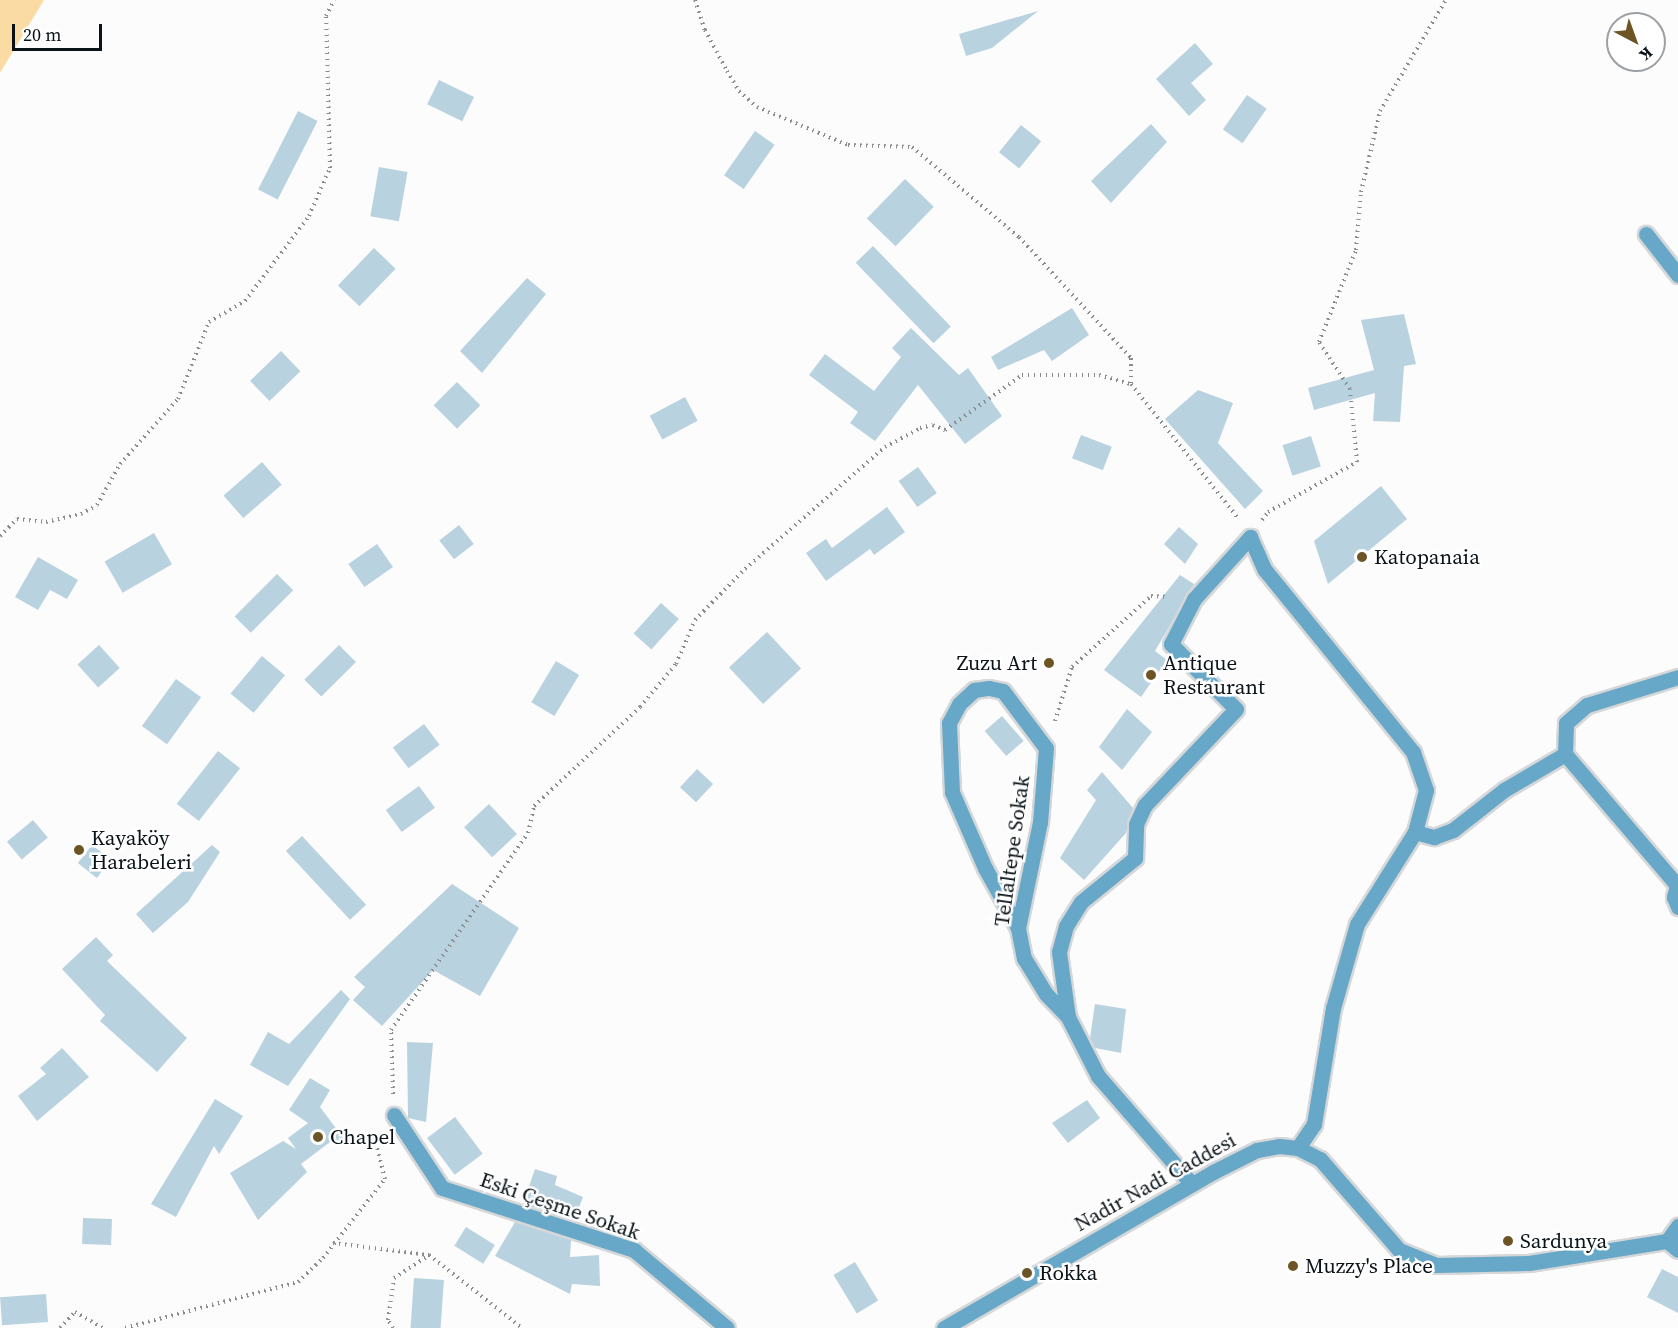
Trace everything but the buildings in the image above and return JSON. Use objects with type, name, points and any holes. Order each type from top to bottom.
[{"type":"street","points":[[1646,234],[1678,275]]},
{"type":"street","points":[[1192,1184],[1098,1076],[1068,1017],[1059,952],[1066,926],[1081,902],[1135,858],[1136,824],[1145,805],[1236,709],[1171,644],[1194,598],[1250,537],[1265,570],[1413,752],[1425,790],[1415,832],[1357,924],[1333,1008],[1314,1124],[1298,1148],[1338,1176],[1399,1250],[1436,1265],[1529,1263],[1673,1246],[1678,1226]]},
{"type":"street","points":[[1678,677],[1587,705],[1566,723],[1565,754],[1677,883],[1678,907]]},
{"type":"street","points":[[1018,928],[985,868],[952,792],[949,723],[959,704],[974,690],[989,688],[1003,692],[1046,748]]},
{"type":"street","name":"Tellaltepe Sokak","points":[[1046,748],[1040,822],[1018,928],[1024,958],[1046,994],[1068,1017]]},
{"type":"street","points":[[1415,832],[1434,837],[1453,830],[1504,790],[1565,754]]},
{"type":"street","name":"Eski Çeşme Sokak","points":[[394,1115],[442,1188],[634,1250],[727,1328]]},
{"type":"street","name":"Nadir Nadi Caddesi","points":[[944,1328],[1192,1184],[1257,1150],[1298,1148]]},
{"type":"path","points":[[0,536],[17,519],[46,522],[81,514],[97,505],[120,464],[177,399],[209,321],[245,300],[309,216],[330,168],[326,16],[334,0]]},
{"type":"path","points":[[695,0],[705,30],[745,96],[757,107],[848,145],[912,147],[988,208],[1097,319],[1131,358],[1131,384]]},
{"type":"path","points":[[125,1328],[298,1282],[332,1243],[385,1179],[374,1136],[394,1115],[391,1030],[528,833],[534,807],[640,707],[676,664],[695,620],[746,569],[885,447],[920,428],[933,425],[945,430],[1022,375],[1099,375],[1131,384],[1233,508],[1250,537],[1268,512],[1357,462],[1350,389],[1319,342],[1356,250],[1361,192],[1380,111],[1446,0]]},
{"type":"path","points":[[1046,748],[1072,667],[1152,596],[1194,598]]},
{"type":"path","points":[[332,1243],[429,1255],[522,1328]]},
{"type":"path","points":[[393,1328],[388,1320],[394,1278],[429,1255]]},
{"type":"path","points":[[60,1328],[75,1312],[103,1328]]},
{"type":"shaded area","points":[[0,0],[44,0],[0,73]]},
{"type":"place","name":"Katopanaia","points":[[1362,557]]},
{"type":"place","name":"Zuzu Art","points":[[1049,663]]},
{"type":"place","name":"Antique Restaurant","points":[[1151,675]]},
{"type":"place","name":"Kayaköy Harabeleri","points":[[79,850]]},
{"type":"place","name":"Chapel","points":[[318,1137]]},
{"type":"place","name":"Sardunya","points":[[1508,1241]]},
{"type":"place","name":"Muzzy's Place","points":[[1293,1266]]},
{"type":"place","name":"Rokka","points":[[1027,1273]]}]
